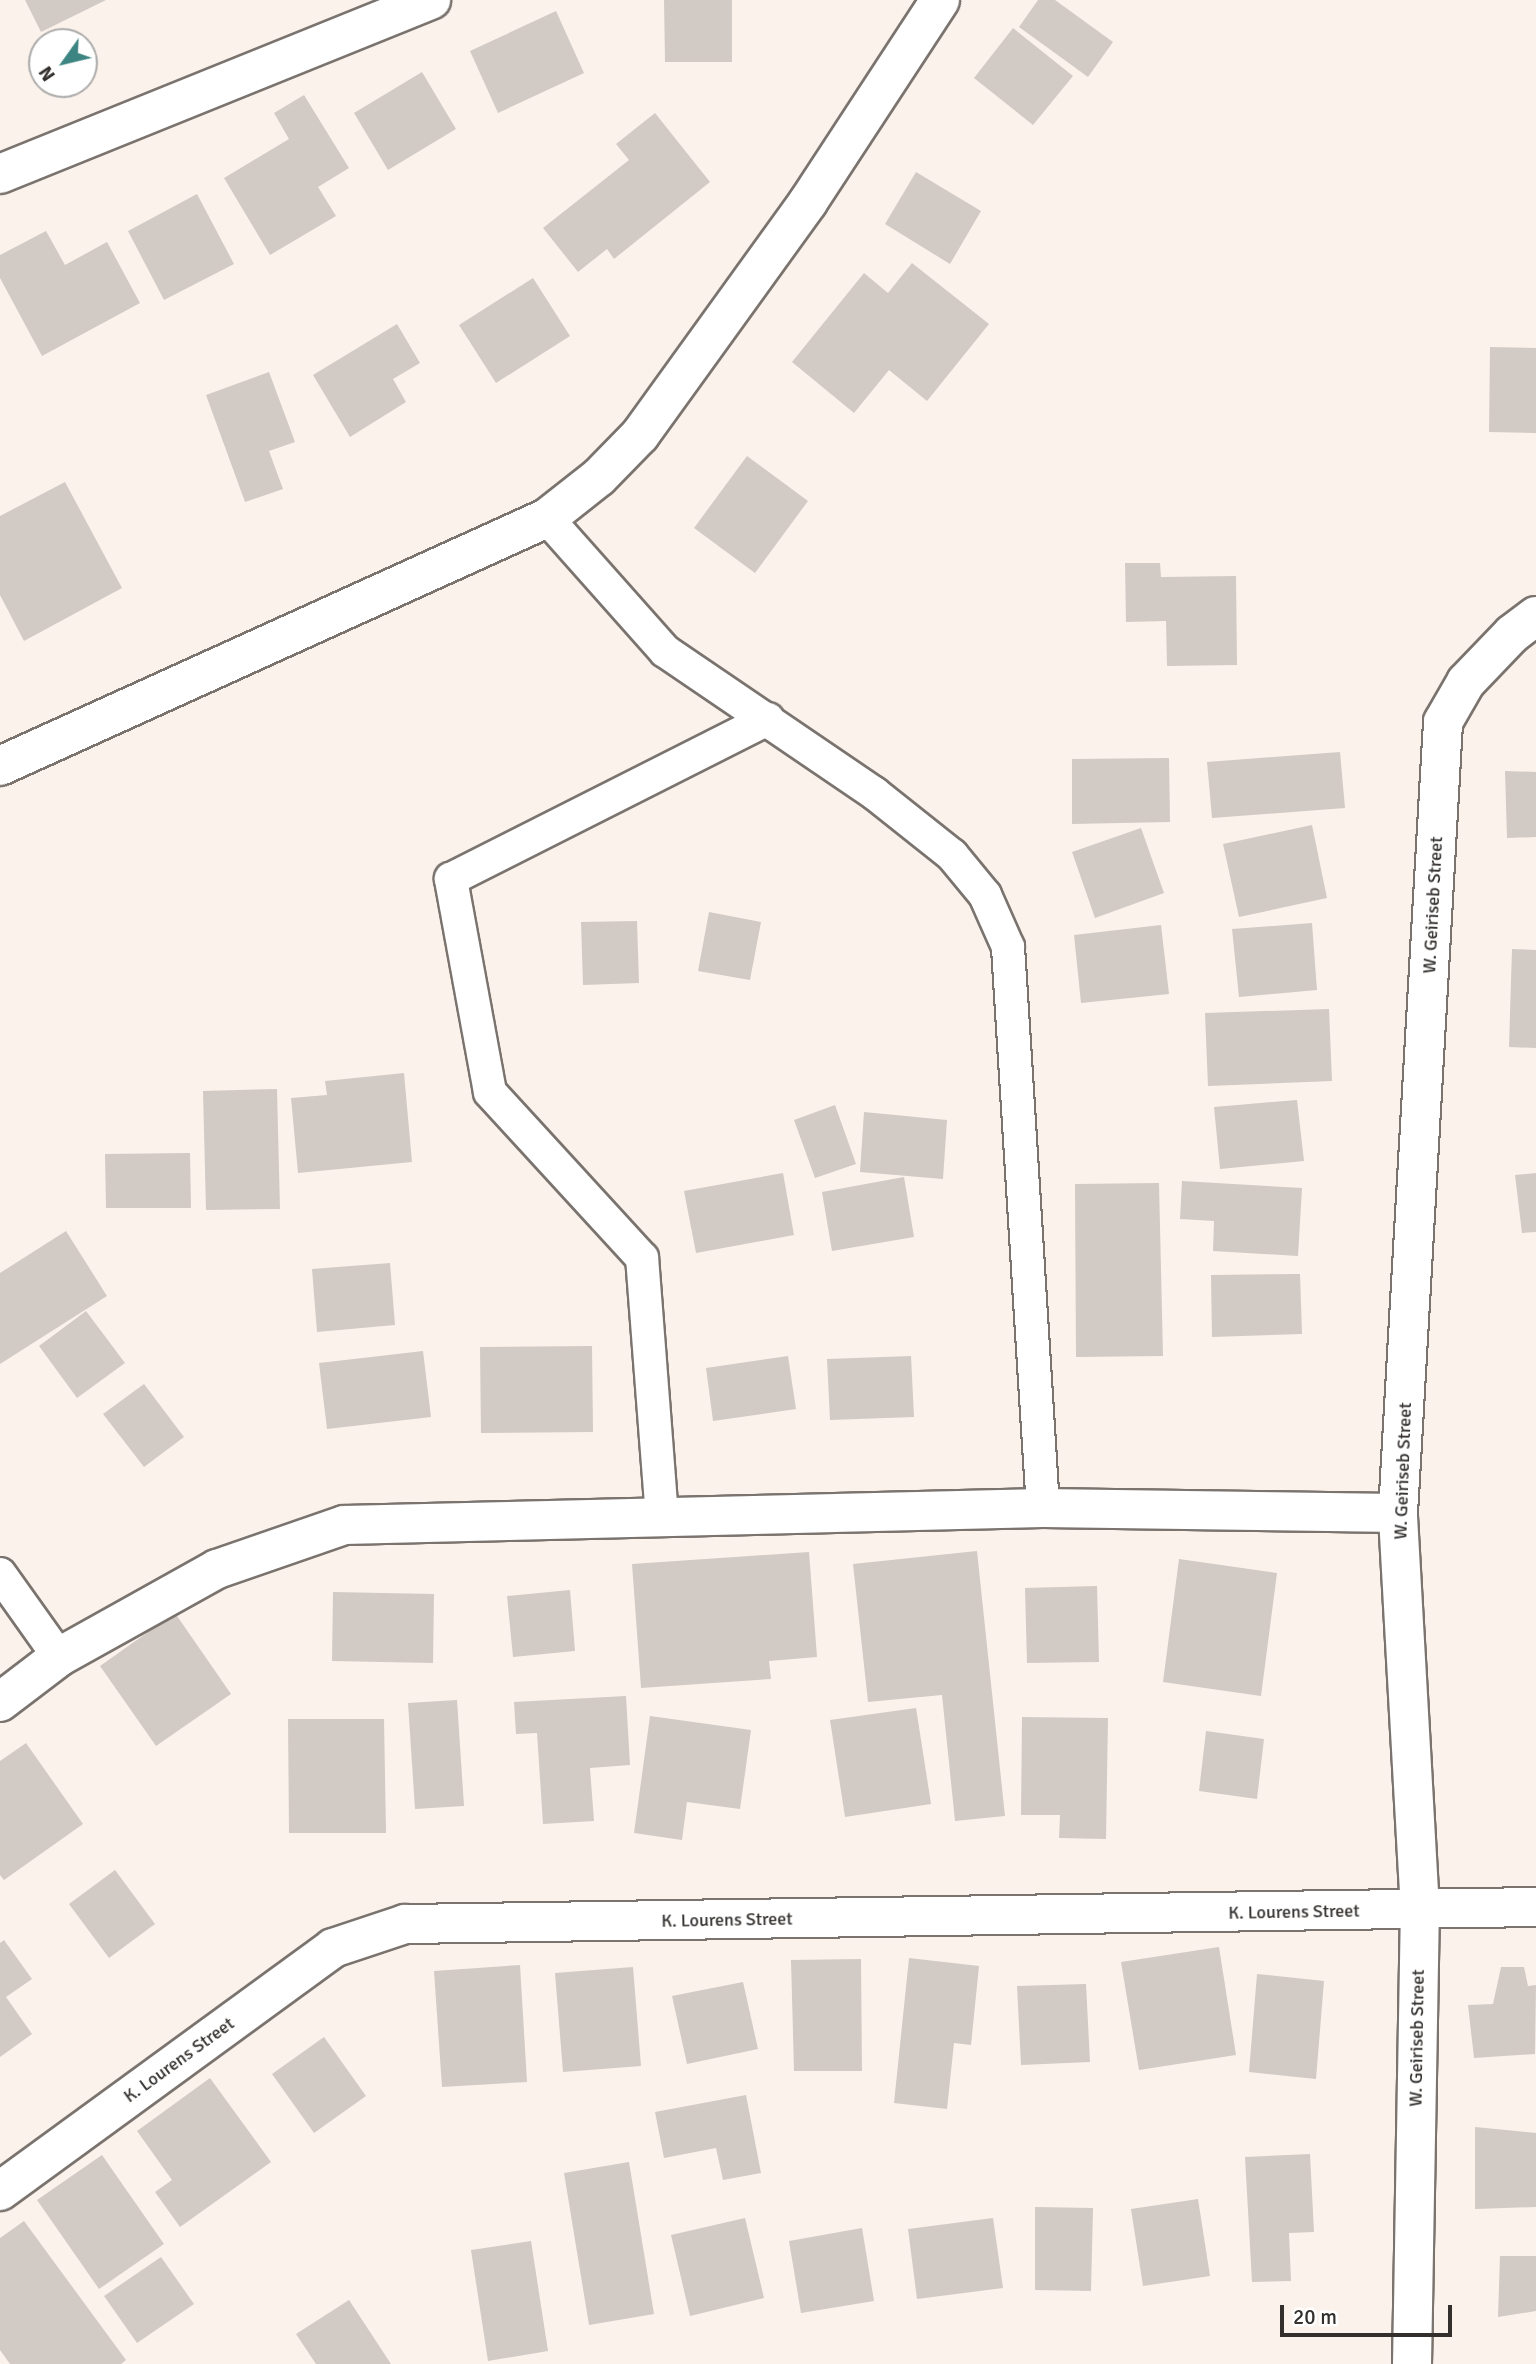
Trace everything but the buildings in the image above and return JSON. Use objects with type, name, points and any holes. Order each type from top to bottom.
[{"type":"street","points":[[0,174],[431,0]]},
{"type":"street","points":[[0,765],[547,518],[599,477],[640,435],[808,202],[940,0]]},
{"type":"street","name":"W. Geiriseb Street","points":[[1412,2364],[1420,1910],[1398,1513],[1443,722],[1466,682],[1512,634],[1536,616]]},
{"type":"street","points":[[0,1702],[59,1657],[217,1569],[344,1525],[1043,1508],[1398,1513]]},
{"type":"street","name":"K. Lourens Street","points":[[0,2191],[333,1948],[405,1924],[1536,1907]]},
{"type":"lane","points":[[547,518],[665,651],[768,719],[952,855],[985,895],[1008,947],[1043,1508]]},
{"type":"lane","points":[[662,1517],[642,1258],[490,1093],[451,879],[768,719]]},
{"type":"lane","points":[[0,1574],[59,1657]]}]
